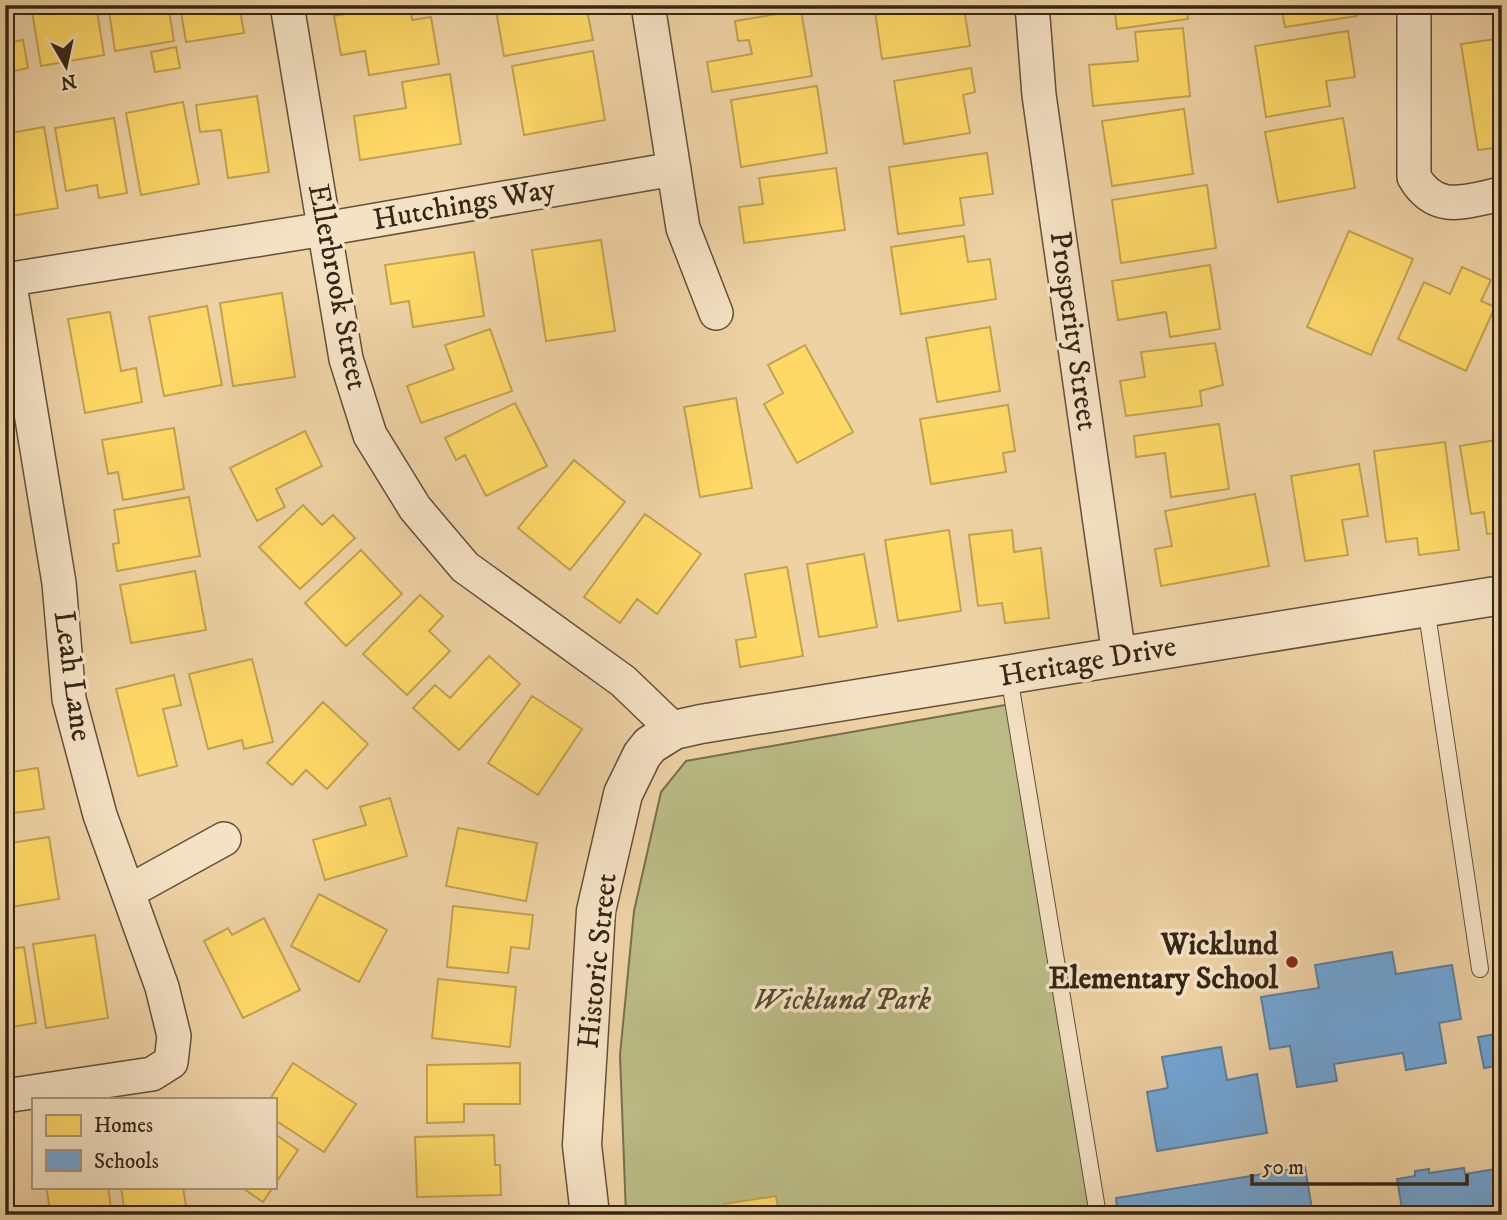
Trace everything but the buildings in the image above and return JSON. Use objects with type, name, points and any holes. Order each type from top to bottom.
[{"type":"street","name":"Ellerbrook Street","points":[[287,5],[346,359],[370,435],[415,508],[465,567],[623,681],[674,730]]},
{"type":"street","points":[[648,5],[682,228],[716,313]]},
{"type":"street","name":"Prosperity Street","points":[[1032,5],[1039,95],[1119,656]]},
{"type":"street","points":[[1414,5],[1414,177],[1423,193],[1435,201],[1467,202],[1502,194]]},
{"type":"street","name":"Hutchings Way","points":[[7,279],[324,229],[674,169]]},
{"type":"street","name":"Leah Lane","points":[[5,1096],[152,1074],[171,1062],[173,1036],[168,1009],[100,815],[69,699],[59,583],[7,279]]},
{"type":"street","name":"Heritage Drive","points":[[674,730],[1502,595]]},
{"type":"street","name":"Historic Street","points":[[590,1215],[582,1145],[596,911],[623,794],[642,755],[661,736],[674,730]]},
{"type":"street","points":[[128,892],[224,839]]},
{"type":"lane","points":[[1426,607],[1480,969]]},
{"type":"lane","points":[[1009,676],[1098,1215]]},
{"type":"green space","name":"Wicklund Park","points":[[1011,704],[1093,1215],[626,1215],[620,1055],[634,911],[661,792],[686,761]]},
{"type":"place","name":"Wicklund Elementary School","points":[[1292,962]]}]
